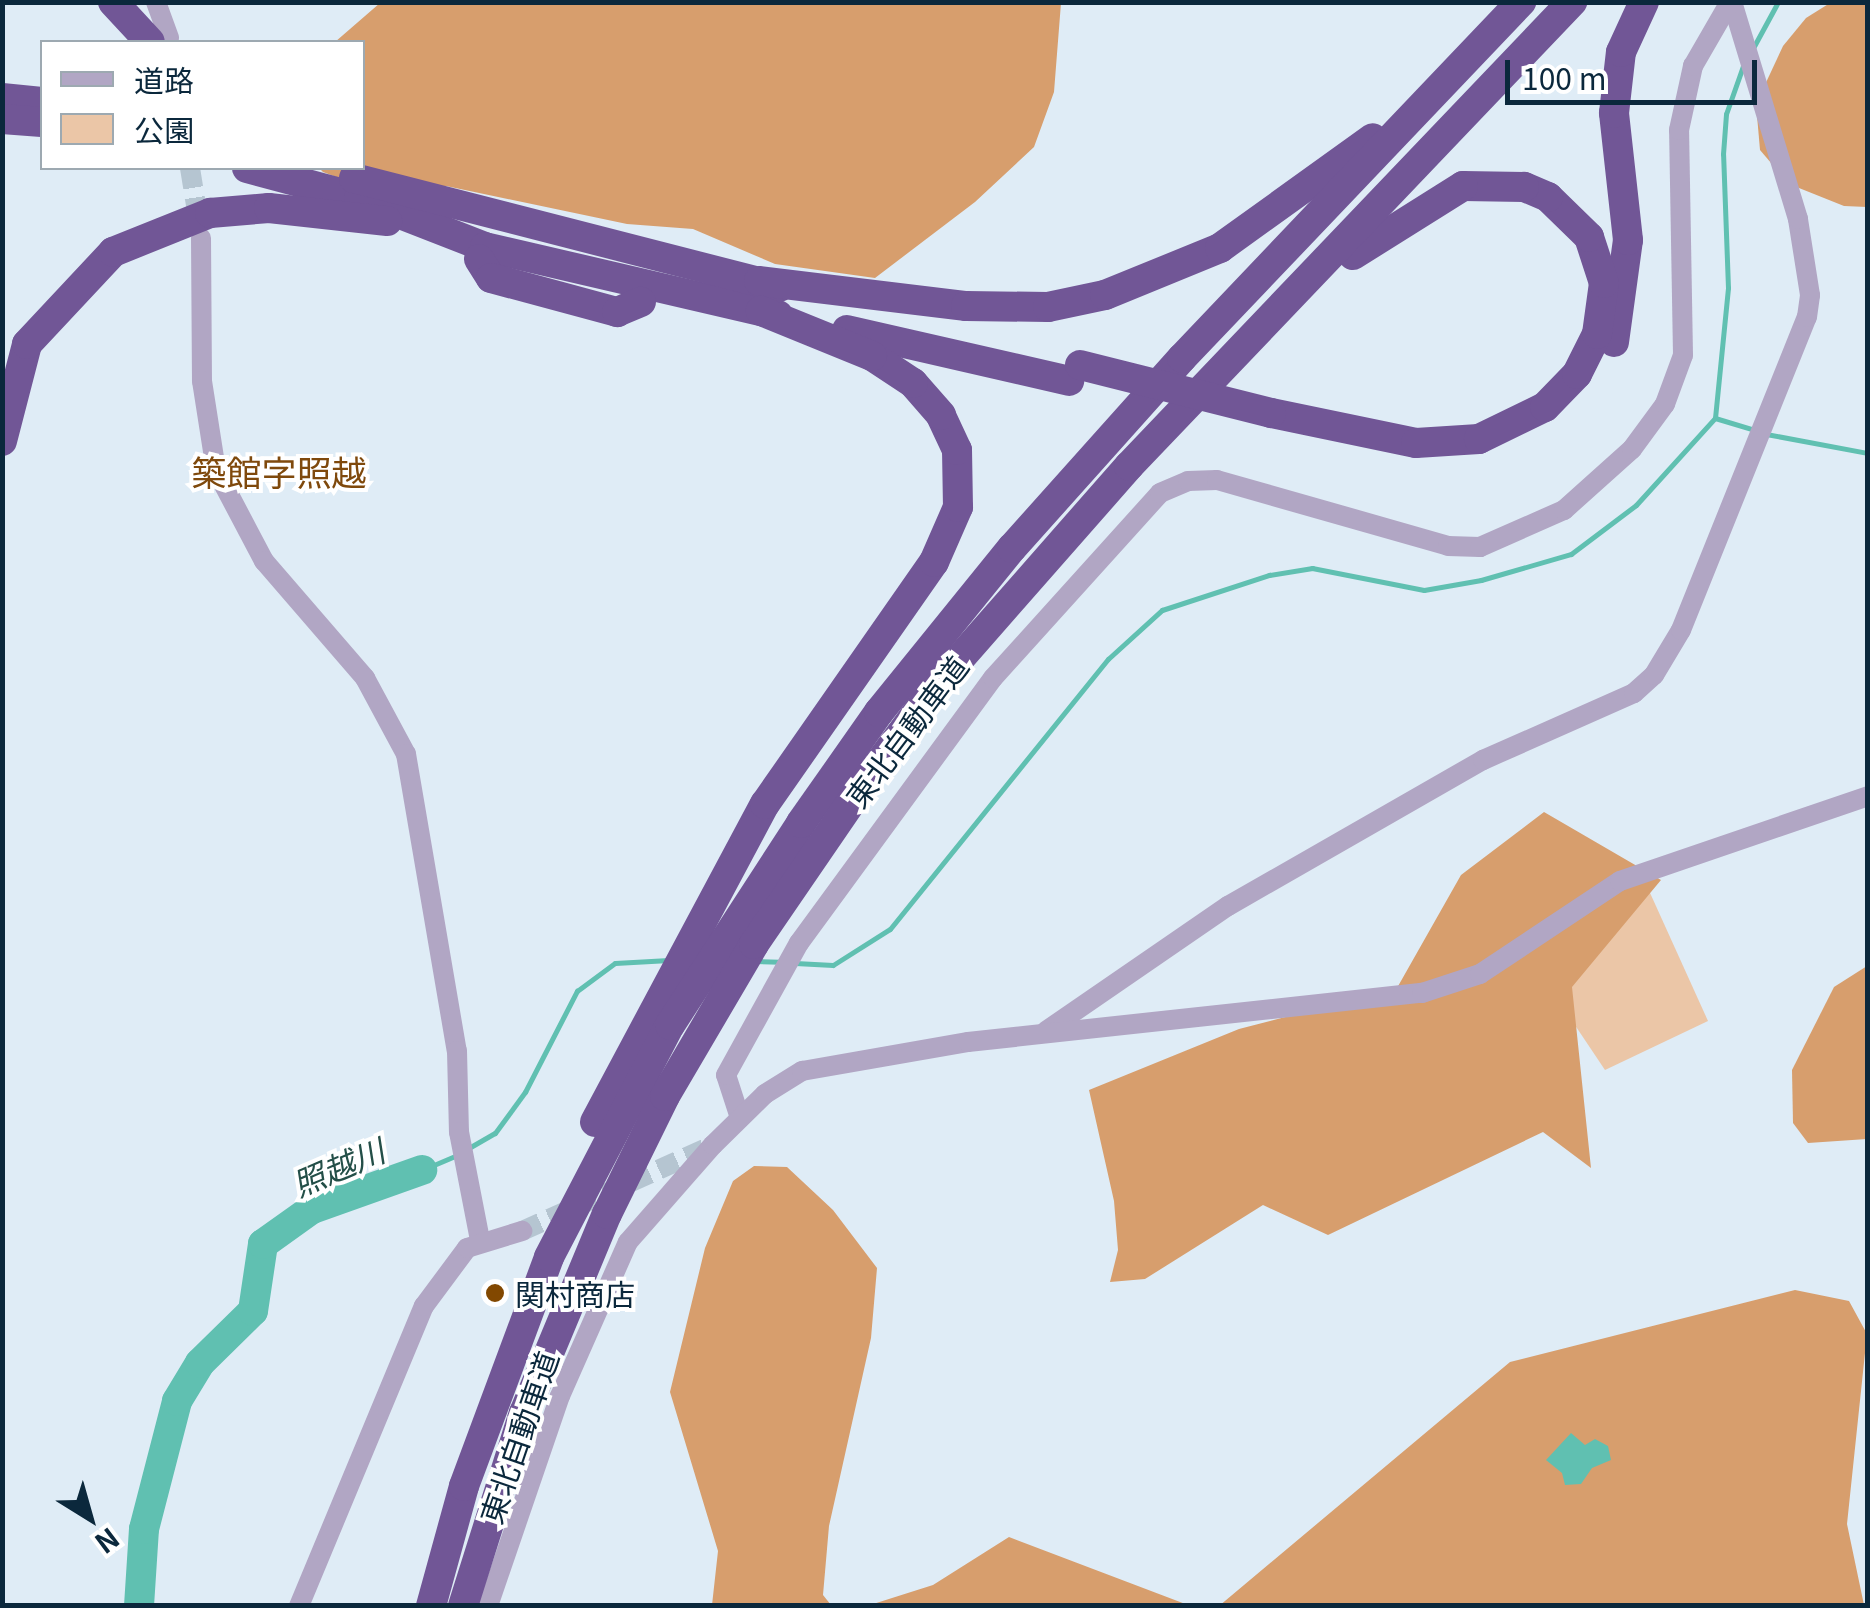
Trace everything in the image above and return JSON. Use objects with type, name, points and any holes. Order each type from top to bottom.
[{"type":"highway","points":[[114,2],[160,40]]},
{"type":"highway","points":[[362,170],[471,249],[641,302],[678,295],[1048,306],[1170,273],[1296,198],[1520,2]]},
{"type":"highway","name":"東北自動車道","points":[[431,1606],[502,1372],[600,1111],[658,1022],[704,940],[879,712],[1012,548],[1182,358],[1520,2]]},
{"type":"highway","name":"東北自動車道","points":[[463,1606],[555,1331],[623,1180],[754,944],[941,680],[1130,466],[1572,2]]},
{"type":"highway","points":[[1265,421],[1343,452],[1436,462],[1494,453],[1544,428],[1579,400],[1609,358],[1624,303],[1628,240],[1614,114],[1621,52],[1644,2]]},
{"type":"highway","points":[[254,170],[429,215],[632,250],[760,296],[1265,421],[1416,443],[1501,432],[1545,406],[1578,374],[1597,334],[1604,283],[1589,237],[1570,213],[1524,187],[1493,183],[1463,186],[1421,207],[1290,302]]},
{"type":"highway","points":[[317,170],[429,215]]},
{"type":"highway","points":[[2,441],[28,344],[113,252],[210,212],[269,208],[429,215]]},
{"type":"highway","points":[[471,249],[678,295]]},
{"type":"highway","points":[[704,940],[764,804],[934,562],[958,506],[958,450],[941,415],[913,383],[872,356],[760,296]]},
{"type":"street","points":[[156,2],[160,40]]},
{"type":"street","points":[[1044,1033],[1244,896],[1483,760],[1634,693],[1680,630],[1741,469],[1807,317],[1810,295],[1798,219],[1756,65],[1731,2]]},
{"type":"street","points":[[740,1118],[726,1074],[799,943],[993,678],[1160,494],[1188,481],[1217,480],[1448,546],[1480,547],[1536,527],[1616,465],[1665,404],[1683,355],[1682,111],[1693,66],[1731,2]]},
{"type":"street","points":[[201,238],[202,381],[216,470],[264,561],[372,687],[406,754],[457,1051],[458,1132],[480,1240]]},
{"type":"street","points":[[488,1606],[560,1396],[628,1242],[740,1118],[802,1070],[1044,1033],[1422,992],[1480,974],[1620,881],[1868,796]]},
{"type":"street","points":[[299,1606],[424,1306],[454,1261],[480,1240],[522,1231]]},
{"type":"green space","points":[[1646,884],[1708,1021],[1605,1070],[1532,961]]},
{"type":"shaded area","points":[[380,3],[1061,3],[1054,92],[1034,147],[975,202],[875,278],[775,264],[693,229],[627,224],[446,186],[363,187],[323,172],[365,170],[365,40],[337,40]]},
{"type":"shaded area","points":[[1830,3],[1867,3],[1867,207],[1844,206],[1789,184],[1760,150],[1756,104],[1783,46],[1806,18]]},
{"type":"shaded area","points":[[1544,812],[1661,880],[1572,987],[1591,1168],[1543,1132],[1328,1235],[1263,1205],[1145,1279],[1110,1282],[1118,1250],[1114,1201],[1089,1090],[1239,1029],[1397,988],[1461,875]]},
{"type":"shaded area","points":[[1867,966],[1867,1139],[1808,1143],[1793,1123],[1792,1070],[1834,987]]},
{"type":"shaded area","points":[[754,1166],[787,1167],[833,1210],[877,1268],[871,1338],[829,1526],[823,1595],[831,1605],[712,1605],[718,1551],[670,1392],[705,1248],[733,1181]]},
{"type":"shaded area","points":[[1795,1290],[1849,1301],[1867,1334],[1847,1524],[1864,1605],[1219,1606],[1510,1362]]},
{"type":"shaded area","points":[[1571,1433],[1585,1445],[1595,1439],[1608,1446],[1611,1460],[1592,1468],[1581,1484],[1565,1485],[1562,1473],[1546,1460]]},
{"type":"shaded area","points":[[1009,1537],[1188,1605],[870,1605],[933,1585]]},
{"type":"waterway","points":[[1753,48],[1778,2]]},
{"type":"waterway","points":[[795,963],[833,965],[890,929],[1108,659],[1162,610],[1269,575],[1312,568],[1424,590],[1481,580],[1571,554],[1636,505],[1715,418],[1728,288],[1723,154],[1726,114],[1743,66]]},
{"type":"waterway","points":[[1715,418],[1755,430]]},
{"type":"waterway","points":[[1766,434],[1868,453]]},
{"type":"waterway","points":[[467,1149],[495,1133],[525,1092],[577,991],[615,963],[669,960]]},
{"type":"waterway","points":[[755,961],[779,962]]},
{"type":"waterway","points":[[422,1170],[458,1155]]},
{"type":"waterway","name":"照越川","points":[[139,1606],[144,1529],[177,1401],[200,1363],[253,1311],[263,1244],[312,1209],[422,1170]]},
{"type":"tunnel","points":[[190,170],[200,230]]},
{"type":"tunnel","points":[[522,1231],[713,1145]]},
{"type":"place","name":"関村商店","points":[[495,1293]]},
{"type":"district","name":"築館字照越","points":[[279,471]]}]
